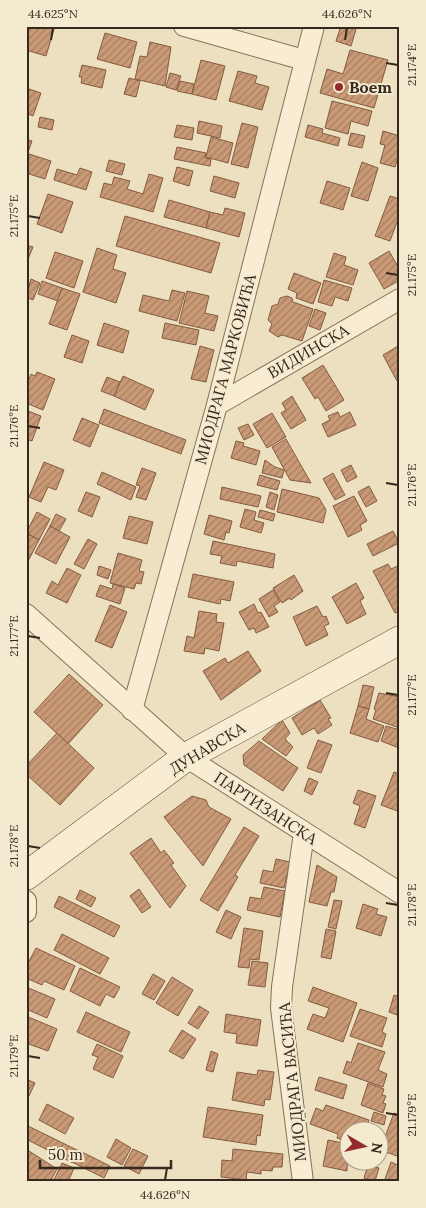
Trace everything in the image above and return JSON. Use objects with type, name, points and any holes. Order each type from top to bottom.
[{"type":"street","points":[[184,26],[304,60]]},
{"type":"street","name":"МИОДРАГА МАРКОВИЋА","points":[[132,710],[217,405],[314,26]]},
{"type":"street","name":"ВИДИНСКА","points":[[217,405],[400,299]]},
{"type":"street","name":"ПАРТИЗАНСКА","points":[[26,614],[186,758],[400,893]]},
{"type":"street","name":"ДУНАВСКА","points":[[26,876],[186,758],[400,640]]},
{"type":"street","name":"МИОДРАГА ВАСИЋА","points":[[303,1182],[281,1008],[282,987],[304,833]]},
{"type":"street","points":[[26,902],[26,912]]},
{"type":"building","points":[[26,26],[55,26],[46,56],[26,50]]},
{"type":"building","points":[[341,26],[357,26],[351,46],[336,41]]},
{"type":"building","points":[[105,33],[137,42],[130,68],[97,59]]},
{"type":"building","points":[[150,42],[171,47],[165,86],[135,79],[140,56],[147,57]]},
{"type":"building","points":[[350,50],[388,60],[374,108],[320,93],[327,69],[343,74]]},
{"type":"building","points":[[201,60],[225,66],[216,100],[192,94]]},
{"type":"building","points":[[82,65],[106,70],[102,88],[81,83],[82,77],[79,77]]},
{"type":"building","points":[[238,71],[257,76],[255,83],[269,87],[262,110],[229,101]]},
{"type":"building","points":[[170,73],[181,76],[176,90],[166,87]]},
{"type":"building","points":[[129,78],[140,81],[136,97],[124,94]]},
{"type":"building","points":[[180,81],[194,84],[192,94],[177,91]]},
{"type":"building","points":[[26,88],[41,93],[33,116],[26,113]]},
{"type":"building","points":[[332,101],[372,111],[368,126],[351,121],[348,134],[325,128]]},
{"type":"building","points":[[40,117],[54,120],[52,130],[38,127]]},
{"type":"building","points":[[199,121],[222,126],[220,138],[197,133]]},
{"type":"building","points":[[242,123],[258,127],[248,168],[231,164]]},
{"type":"building","points":[[177,125],[194,128],[192,140],[174,137]]},
{"type":"building","points":[[308,125],[323,129],[322,133],[340,138],[338,146],[305,137]]},
{"type":"building","points":[[383,131],[400,136],[400,151],[395,167],[380,163],[385,145],[380,144]]},
{"type":"building","points":[[351,133],[365,136],[362,148],[348,145]]},
{"type":"building","points":[[211,137],[233,143],[228,163],[206,157]]},
{"type":"building","points":[[26,139],[32,141],[26,158]]},
{"type":"building","points":[[177,147],[206,153],[205,158],[211,159],[210,166],[174,159]]},
{"type":"building","points":[[29,154],[51,161],[45,179],[26,173]]},
{"type":"building","points":[[109,160],[125,164],[122,175],[106,171]]},
{"type":"building","points":[[362,162],[378,168],[368,201],[351,196]]},
{"type":"building","points":[[177,167],[193,171],[189,186],[173,181]]},
{"type":"building","points":[[80,168],[92,172],[86,190],[54,180],[57,169],[77,175]]},
{"type":"building","points":[[149,174],[163,178],[153,212],[100,197],[104,183],[112,185],[114,177],[130,181],[127,189],[143,194]]},
{"type":"building","points":[[214,176],[239,183],[235,198],[210,191]]},
{"type":"building","points":[[327,181],[350,188],[343,210],[320,203]]},
{"type":"building","points":[[48,194],[73,202],[62,233],[37,224]]},
{"type":"building","points":[[390,196],[400,199],[400,223],[397,222],[390,241],[375,236]]},
{"type":"building","points":[[169,200],[210,212],[206,228],[164,217]]},
{"type":"building","points":[[225,208],[245,213],[239,237],[206,228],[210,212],[223,215]]},
{"type":"building","points":[[125,216],[220,243],[211,273],[116,246]]},
{"type":"building","points":[[26,245],[33,247],[26,264]]},
{"type":"building","points":[[97,248],[117,255],[113,269],[126,273],[116,303],[83,292]]},
{"type":"building","points":[[389,251],[400,270],[400,280],[384,289],[369,263]]},
{"type":"building","points":[[55,252],[83,261],[74,288],[46,278]]},
{"type":"building","points":[[334,253],[346,257],[344,265],[358,270],[353,285],[326,277]]},
{"type":"building","points":[[294,273],[321,283],[313,304],[296,298],[297,293],[288,289]]},
{"type":"building","points":[[31,279],[40,283],[33,300],[26,297]]},
{"type":"building","points":[[324,280],[352,288],[348,301],[335,297],[332,306],[318,302]]},
{"type":"building","points":[[42,281],[62,288],[58,301],[38,294]]},
{"type":"building","points":[[62,288],[80,294],[67,330],[49,324]]},
{"type":"building","points":[[172,290],[185,293],[177,321],[139,311],[143,295],[169,301]]},
{"type":"building","points":[[187,291],[209,296],[205,313],[218,316],[214,331],[179,323]]},
{"type":"building","points":[[287,296],[292,298],[293,302],[313,309],[302,341],[282,335],[278,337],[269,331],[272,324],[268,320],[272,306],[278,304],[280,298]]},
{"type":"building","points":[[315,309],[326,313],[320,330],[309,326]]},
{"type":"building","points":[[104,323],[129,331],[123,353],[97,345]]},
{"type":"building","points":[[165,323],[199,330],[196,345],[162,338]]},
{"type":"building","points":[[72,335],[89,341],[82,363],[64,357]]},
{"type":"building","points":[[400,345],[400,379],[397,381],[383,355]]},
{"type":"building","points":[[200,346],[214,350],[206,382],[191,379]]},
{"type":"building","points":[[323,365],[344,400],[326,411],[318,397],[315,399],[302,378]]},
{"type":"building","points":[[37,372],[55,379],[43,410],[26,403],[29,394],[26,393],[26,387],[31,374],[35,376]]},
{"type":"building","points":[[123,376],[154,390],[145,410],[114,396]]},
{"type":"building","points":[[107,377],[120,382],[114,396],[101,391]]},
{"type":"building","points":[[292,396],[306,420],[291,429],[281,413],[286,410],[282,403]]},
{"type":"building","points":[[104,409],[186,440],[181,454],[99,423]]},
{"type":"building","points":[[28,411],[41,416],[32,441],[26,439]]},
{"type":"building","points":[[338,412],[340,417],[350,412],[356,425],[328,437],[322,424],[330,420],[328,416]]},
{"type":"building","points":[[272,413],[286,437],[267,448],[253,424]]},
{"type":"building","points":[[82,418],[99,425],[90,447],[73,440]]},
{"type":"building","points":[[248,424],[254,435],[244,440],[238,428]]},
{"type":"building","points":[[286,439],[311,483],[290,480],[272,447]]},
{"type":"building","points":[[236,441],[244,443],[243,446],[260,451],[256,465],[231,458]]},
{"type":"building","points":[[265,460],[275,467],[284,470],[282,478],[262,473]]},
{"type":"building","points":[[44,462],[64,470],[56,490],[48,487],[41,502],[29,497]]},
{"type":"building","points":[[351,465],[357,477],[347,482],[341,470]]},
{"type":"building","points":[[142,468],[156,473],[146,500],[136,497],[140,486],[136,485]]},
{"type":"building","points":[[102,472],[136,487],[131,500],[97,484]]},
{"type":"building","points":[[333,473],[345,495],[335,500],[323,479]]},
{"type":"building","points":[[260,475],[280,481],[277,490],[257,485]]},
{"type":"building","points":[[369,486],[377,501],[366,507],[358,492]]},
{"type":"building","points":[[222,487],[261,496],[258,507],[220,499]]},
{"type":"building","points":[[282,489],[319,498],[326,510],[323,523],[277,512]]},
{"type":"building","points":[[86,492],[100,497],[92,517],[78,511]]},
{"type":"building","points":[[270,492],[278,495],[274,510],[266,507]]},
{"type":"building","points":[[354,496],[367,521],[360,525],[362,530],[348,537],[333,506]]},
{"type":"building","points":[[245,509],[256,512],[254,520],[264,523],[261,533],[240,527]]},
{"type":"building","points":[[260,510],[275,514],[273,521],[258,517]]},
{"type":"building","points":[[37,512],[50,519],[39,540],[26,533]]},
{"type":"building","points":[[56,514],[66,519],[59,531],[50,526]]},
{"type":"building","points":[[209,515],[232,521],[229,533],[226,532],[224,540],[204,534]]},
{"type":"building","points":[[129,516],[153,522],[147,544],[123,538]]},
{"type":"building","points":[[50,526],[70,537],[56,564],[35,553]]},
{"type":"building","points":[[393,531],[399,543],[373,556],[367,544]]},
{"type":"building","points":[[26,533],[39,540],[26,565]]},
{"type":"building","points":[[88,539],[97,544],[84,569],[74,564]]},
{"type":"building","points":[[213,541],[275,554],[273,568],[237,561],[236,566],[220,563],[222,556],[210,554]]},
{"type":"building","points":[[118,553],[142,560],[139,571],[144,572],[141,584],[136,583],[134,589],[110,583]]},
{"type":"building","points":[[388,564],[391,569],[400,565],[400,611],[395,613],[373,571]]},
{"type":"building","points":[[99,566],[111,570],[108,579],[97,575]]},
{"type":"building","points":[[67,568],[81,575],[67,603],[46,593],[52,581],[58,585]]},
{"type":"building","points":[[193,574],[234,582],[230,601],[221,599],[220,604],[188,597]]},
{"type":"building","points":[[294,575],[303,591],[291,600],[290,598],[282,603],[273,588]]},
{"type":"building","points":[[356,583],[364,598],[360,601],[366,614],[347,624],[332,597]]},
{"type":"building","points":[[113,584],[125,588],[120,604],[96,596],[100,585],[112,589]]},
{"type":"building","points":[[273,590],[280,602],[274,606],[278,612],[269,617],[259,599]]},
{"type":"building","points":[[254,604],[258,613],[261,612],[269,627],[256,633],[254,628],[249,630],[239,612]]},
{"type":"building","points":[[110,605],[127,612],[112,648],[95,641]]},
{"type":"building","points":[[317,606],[323,617],[326,616],[329,624],[324,626],[328,635],[306,646],[293,617]]},
{"type":"building","points":[[199,611],[217,614],[216,622],[224,623],[219,651],[205,648],[204,654],[184,651],[187,636],[194,638]]},
{"type":"building","points":[[248,651],[261,671],[221,700],[203,671],[225,658],[228,663]]},
{"type":"building","points":[[69,674],[103,705],[68,744],[34,712]]},
{"type":"building","points":[[363,685],[374,687],[369,709],[358,706]]},
{"type":"building","points":[[379,693],[400,697],[400,728],[373,719]]},
{"type":"building","points":[[320,700],[331,718],[328,719],[332,725],[318,734],[314,728],[302,735],[292,718]]},
{"type":"building","points":[[358,706],[369,709],[366,719],[384,726],[378,742],[350,733]]},
{"type":"building","points":[[282,720],[290,733],[285,739],[293,747],[286,756],[262,739]]},
{"type":"building","points":[[386,726],[400,730],[399,748],[381,741]]},
{"type":"building","points":[[57,733],[94,768],[60,805],[26,774],[26,766]]},
{"type":"building","points":[[318,740],[332,745],[321,773],[307,768]]},
{"type":"building","points":[[259,741],[298,768],[283,791],[244,765],[243,755]]},
{"type":"building","points":[[394,772],[400,774],[400,812],[381,805]]},
{"type":"building","points":[[309,778],[318,782],[312,795],[304,791]]},
{"type":"building","points":[[358,790],[376,796],[365,828],[354,824],[360,806],[353,803]]},
{"type":"building","points":[[192,796],[206,800],[209,807],[231,819],[203,866],[164,817]]},
{"type":"building","points":[[244,827],[259,836],[235,875],[238,877],[218,911],[200,900]]},
{"type":"building","points":[[151,838],[161,853],[164,850],[174,863],[171,865],[186,886],[170,908],[130,853]]},
{"type":"building","points":[[276,859],[290,862],[284,888],[260,883],[263,870],[273,872]]},
{"type":"building","points":[[317,865],[337,877],[334,892],[331,892],[327,906],[309,902]]},
{"type":"building","points":[[264,887],[285,891],[280,917],[247,910],[250,897],[261,899]]},
{"type":"building","points":[[139,889],[151,907],[142,913],[130,896]]},
{"type":"building","points":[[80,890],[96,898],[91,907],[76,899]]},
{"type":"building","points":[[59,896],[120,926],[114,937],[54,907]]},
{"type":"building","points":[[334,900],[342,901],[336,929],[328,927]]},
{"type":"building","points":[[363,904],[378,909],[376,914],[387,917],[381,936],[356,928]]},
{"type":"building","points":[[226,910],[241,917],[231,939],[216,932]]},
{"type":"building","points":[[244,928],[263,931],[259,960],[250,959],[249,968],[238,967]]},
{"type":"building","points":[[326,929],[336,931],[331,959],[321,957]]},
{"type":"building","points":[[62,934],[109,958],[100,974],[54,950]]},
{"type":"building","points":[[36,948],[75,966],[64,990],[44,981],[42,985],[26,978],[26,967]]},
{"type":"building","points":[[252,961],[268,963],[265,987],[248,985]]},
{"type":"building","points":[[80,968],[120,987],[114,998],[106,994],[100,1006],[70,991]]},
{"type":"building","points":[[153,974],[165,981],[154,1000],[142,994]]},
{"type":"building","points":[[172,977],[193,990],[178,1016],[156,1003]]},
{"type":"building","points":[[26,987],[55,999],[47,1018],[26,1009]]},
{"type":"building","points":[[313,987],[357,1003],[343,1042],[307,1029],[313,1014],[325,1018],[329,1008],[308,1001]]},
{"type":"building","points":[[394,995],[400,997],[400,1016],[389,1012]]},
{"type":"building","points":[[199,1006],[209,1012],[198,1029],[188,1023]]},
{"type":"building","points":[[360,1009],[387,1018],[382,1032],[386,1034],[382,1047],[350,1036]]},
{"type":"building","points":[[86,1012],[130,1032],[121,1052],[77,1032]]},
{"type":"building","points":[[226,1014],[261,1020],[257,1046],[236,1043],[237,1034],[224,1032]]},
{"type":"building","points":[[26,1016],[57,1029],[48,1051],[26,1043]]},
{"type":"building","points":[[182,1030],[196,1039],[183,1059],[169,1051]]},
{"type":"building","points":[[358,1043],[385,1052],[378,1070],[387,1074],[383,1087],[343,1073],[347,1061],[351,1063]]},
{"type":"building","points":[[97,1044],[123,1056],[113,1078],[93,1069],[98,1057],[92,1055]]},
{"type":"building","points":[[211,1051],[218,1054],[213,1072],[206,1070]]},
{"type":"building","points":[[258,1070],[274,1072],[270,1100],[265,1099],[264,1106],[232,1100],[237,1072],[257,1075]]},
{"type":"building","points":[[319,1077],[347,1085],[343,1099],[315,1090]]},
{"type":"building","points":[[26,1079],[35,1083],[29,1096],[26,1095]]},
{"type":"building","points":[[368,1083],[384,1089],[382,1095],[386,1096],[383,1103],[386,1104],[383,1113],[361,1105]]},
{"type":"building","points":[[47,1104],[74,1118],[65,1134],[39,1120]]},
{"type":"building","points":[[326,1105],[369,1120],[338,1120],[338,1134],[310,1124],[316,1108],[323,1111]]},
{"type":"building","points":[[208,1107],[263,1115],[260,1136],[257,1135],[256,1145],[203,1137]]},
{"type":"building","points":[[374,1112],[386,1116],[385,1120],[371,1120]]},
{"type":"building","points":[[394,1113],[400,1115],[400,1157],[388,1153],[388,1129]]},
{"type":"building","points":[[26,1125],[79,1151],[73,1163],[26,1139]]},
{"type":"building","points":[[116,1139],[131,1148],[122,1165],[107,1157]]},
{"type":"building","points":[[328,1140],[338,1142],[338,1169],[323,1166]]},
{"type":"building","points":[[133,1149],[148,1156],[139,1174],[124,1166]]},
{"type":"building","points":[[233,1149],[283,1154],[282,1167],[273,1167],[272,1171],[261,1170],[261,1174],[247,1172],[246,1180],[221,1177],[222,1160],[232,1161]]},
{"type":"building","points":[[29,1151],[57,1169],[50,1182],[26,1182],[26,1156]]},
{"type":"building","points":[[80,1151],[110,1166],[104,1178],[74,1163]]},
{"type":"building","points":[[391,1162],[400,1166],[400,1182],[384,1182]]},
{"type":"building","points":[[62,1163],[74,1168],[68,1182],[53,1182]]},
{"type":"building","points":[[366,1170],[378,1170],[375,1181],[364,1178]]},
{"type":"place","name":"Boem","points":[[339,87]]}]
